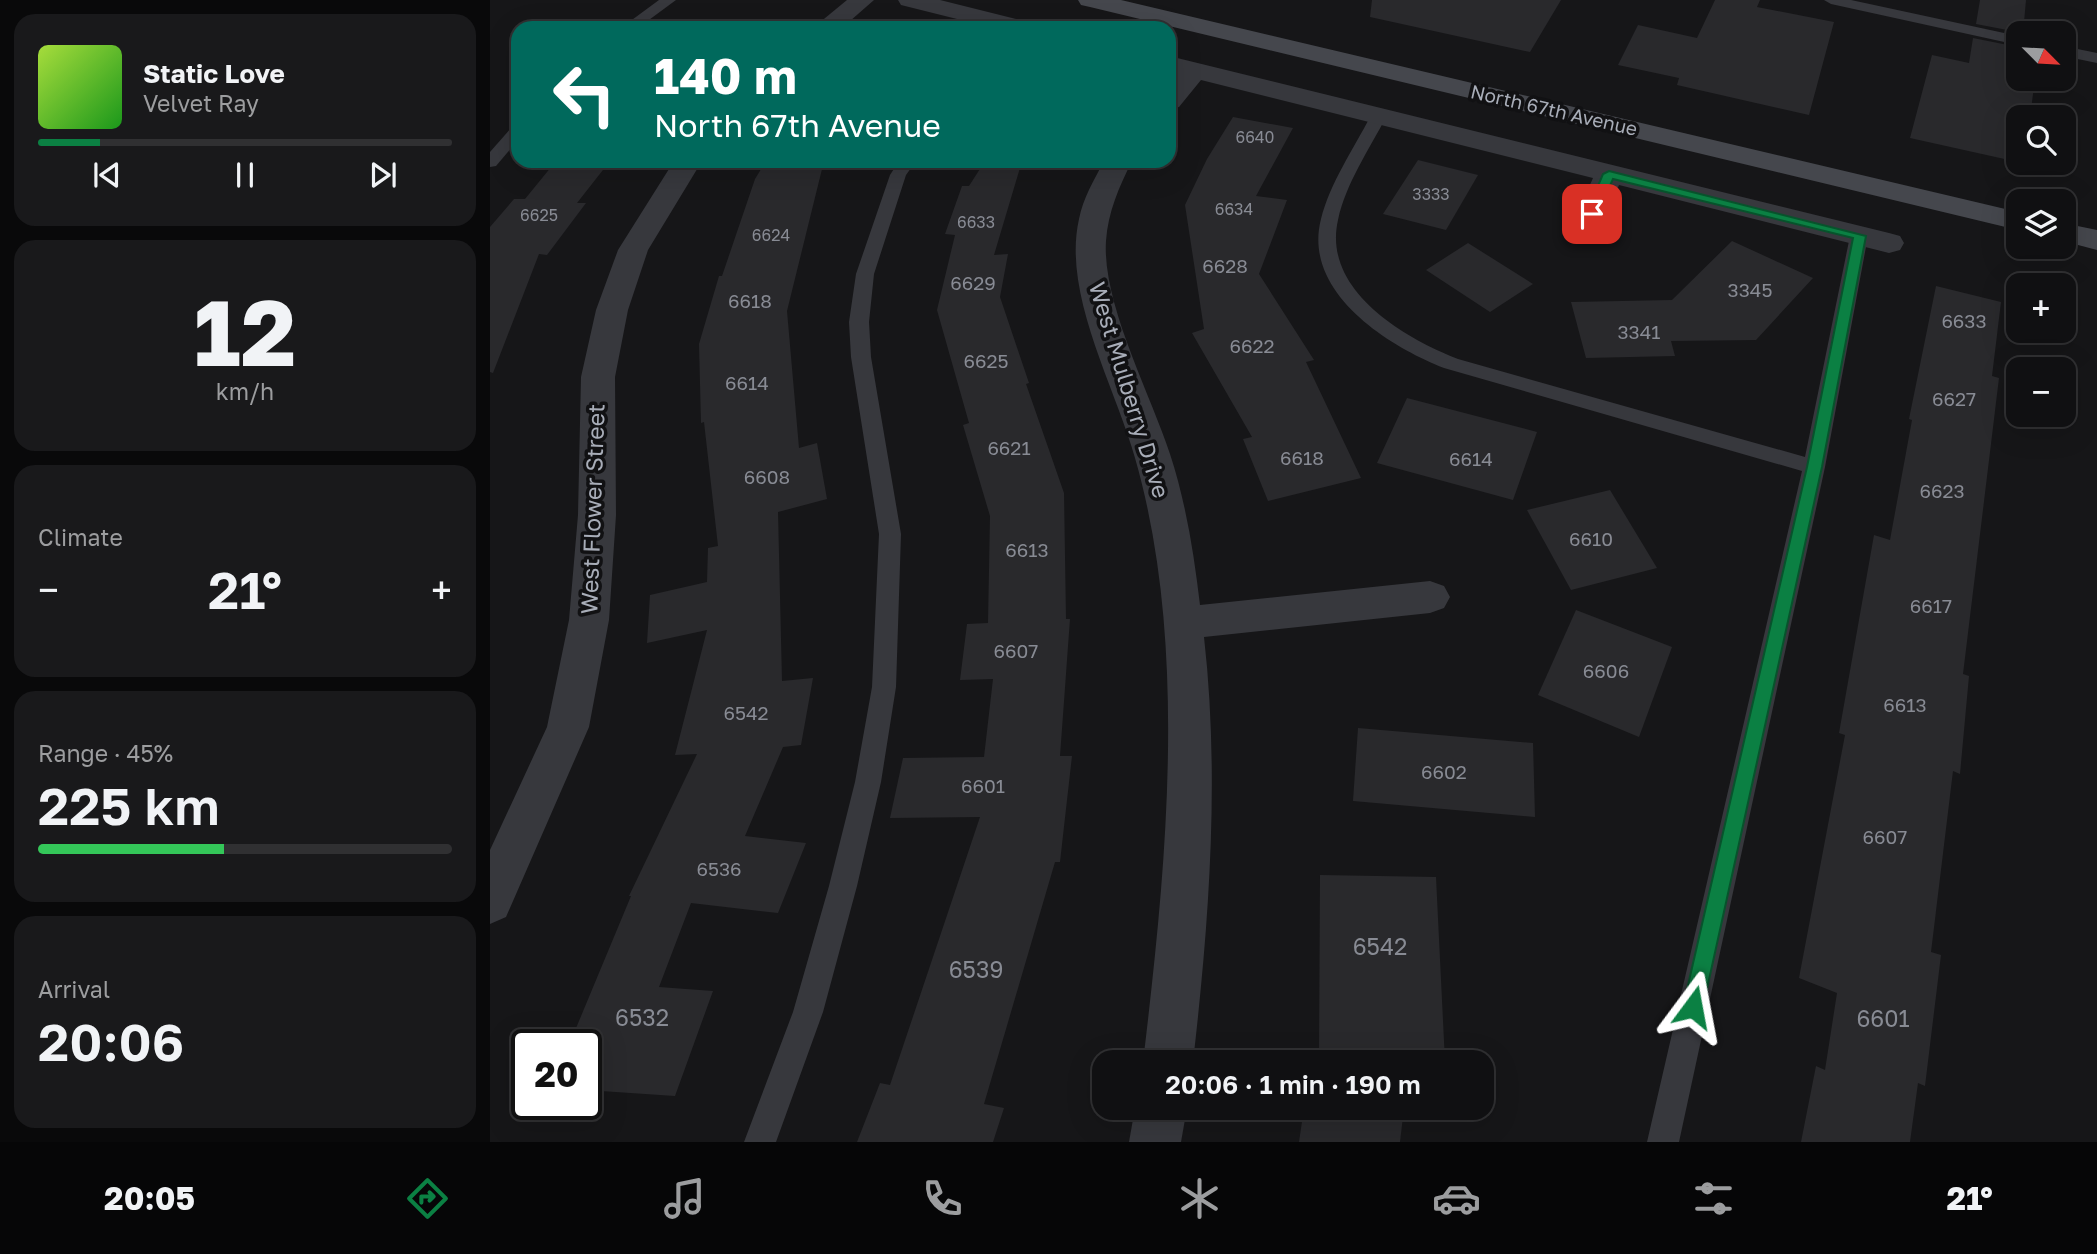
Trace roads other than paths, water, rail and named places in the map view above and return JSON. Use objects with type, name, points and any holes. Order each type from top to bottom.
[{"type":"main road","name":"North 67th Avenue","points":[[1090,0],[2006,218]]},
{"type":"main road","points":[[2076,235],[2097,240]]},
{"type":"street","points":[[835,21],[862,0]]},
{"type":"street","points":[[910,0],[995,21]]},
{"type":"street","points":[[1182,68],[1889,243]]},
{"type":"street","name":"West Flower Street","points":[[490,901],[568,727],[589,620],[597,515],[598,377],[612,310],[633,250],[684,168]]},
{"type":"street","name":"West Mulberry Drive","points":[[1114,168],[1101,191],[1093,220],[1090,263],[1097,304],[1128,384],[1165,502],[1190,701],[1190,816],[1181,949],[1169,1050]]},
{"type":"street","points":[[1583,234],[1609,174]]},
{"type":"street","points":[[1182,623],[1430,597]]},
{"type":"street","points":[[1154,1142],[1159,1120]]},
{"type":"lane","points":[[638,21],[669,0]]},
{"type":"lane","points":[[1831,0],[2006,38]]},
{"type":"lane","points":[[2076,54],[2097,58]]},
{"type":"lane","points":[[1378,117],[1341,188],[1326,233],[1331,263],[1350,297],[1384,325],[1423,351],[1468,366],[1814,467]]},
{"type":"lane","points":[[490,162],[511,138]]},
{"type":"lane","points":[[761,1142],[808,1012],[839,899],[867,782],[884,687],[890,534],[861,357],[859,322],[865,274],[898,175],[903,168]]},
{"type":"lane","points":[[1663,1142],[1814,467],[1859,236]]}]
